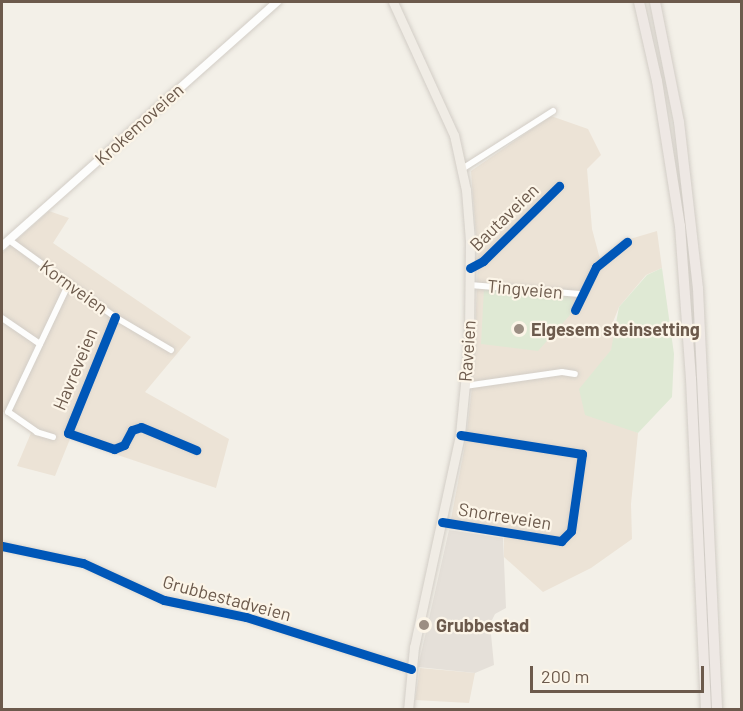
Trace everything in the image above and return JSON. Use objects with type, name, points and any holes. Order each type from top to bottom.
[{"type":"highway","points":[[639,2],[657,81],[680,226],[691,379],[706,710]]},
{"type":"highway","points":[[655,2],[679,122],[695,254],[717,710]]},
{"type":"main road","name":"Krokemoveien","points":[[2,246],[277,2]]},
{"type":"main road","name":"Raveien","points":[[393,2],[444,107],[462,169],[470,268],[465,386],[460,435],[411,669],[408,710]]},
{"type":"street","points":[[462,169],[553,111]]},
{"type":"street","name":"Bautaveien","points":[[470,268],[483,261],[559,186]]},
{"type":"street","name":"Kornveien","points":[[9,240],[115,317],[171,350]]},
{"type":"street","name":"Tingveien","points":[[575,310],[580,294],[596,267],[627,242]]},
{"type":"street","points":[[8,412],[68,285]]},
{"type":"street","name":"Tingveien","points":[[470,285],[580,294]]},
{"type":"street","name":"Havreveien","points":[[115,317],[68,433],[78,440],[114,449],[124,445],[132,430],[141,427],[196,450]]},
{"type":"street","points":[[2,318],[40,344]]},
{"type":"street","points":[[465,386],[562,372],[574,374]]},
{"type":"street","points":[[2,407],[37,432],[53,437]]},
{"type":"street","name":"Snorreveien","points":[[442,522],[561,541],[572,531],[582,454],[460,435]]},
{"type":"street","name":"Grubbestadveien","points":[[2,546],[82,563],[164,600],[246,617],[411,669]]},
{"type":"shaded area","points":[[551,116],[588,129],[601,155],[587,169],[592,229],[600,259],[630,239],[657,231],[662,268],[646,275],[619,307],[613,322],[618,341],[603,361],[623,426],[638,433],[631,504],[632,539],[591,568],[543,592],[504,557],[504,535],[451,519],[466,440],[473,379],[478,261],[471,171]]},
{"type":"shaded area","points":[[49,211],[69,218],[53,243],[191,337],[145,392],[229,439],[216,488],[70,439],[55,476],[17,466],[31,433],[2,411],[2,253]]},
{"type":"shaded area","points":[[449,530],[503,538],[506,608],[495,614],[490,624],[494,665],[475,673],[418,667]]},
{"type":"shaded area","points":[[420,668],[475,673],[469,703],[415,700]]},
{"type":"green space","points":[[662,268],[674,354],[672,397],[638,433],[585,415],[579,389],[611,350],[619,307],[647,275]]},
{"type":"green space","name":"Elgesem steinsetting","points":[[484,288],[569,295],[574,302],[570,315],[538,351],[481,344]]},
{"type":"cycle path","points":[[470,268],[483,261],[559,186]]},
{"type":"cycle path","points":[[575,310],[596,267],[627,242]]},
{"type":"cycle path","points":[[115,317],[68,433],[114,449],[124,445],[132,430],[141,427],[196,450]]},
{"type":"cycle path","points":[[442,522],[561,541],[571,531],[582,454],[460,435]]},
{"type":"cycle path","points":[[2,546],[83,563],[164,600],[246,617],[411,669]]},
{"type":"place","name":"Elgesem steinsetting","points":[[519,329]]},
{"type":"place","name":"Grubbestad","points":[[424,625]]}]
